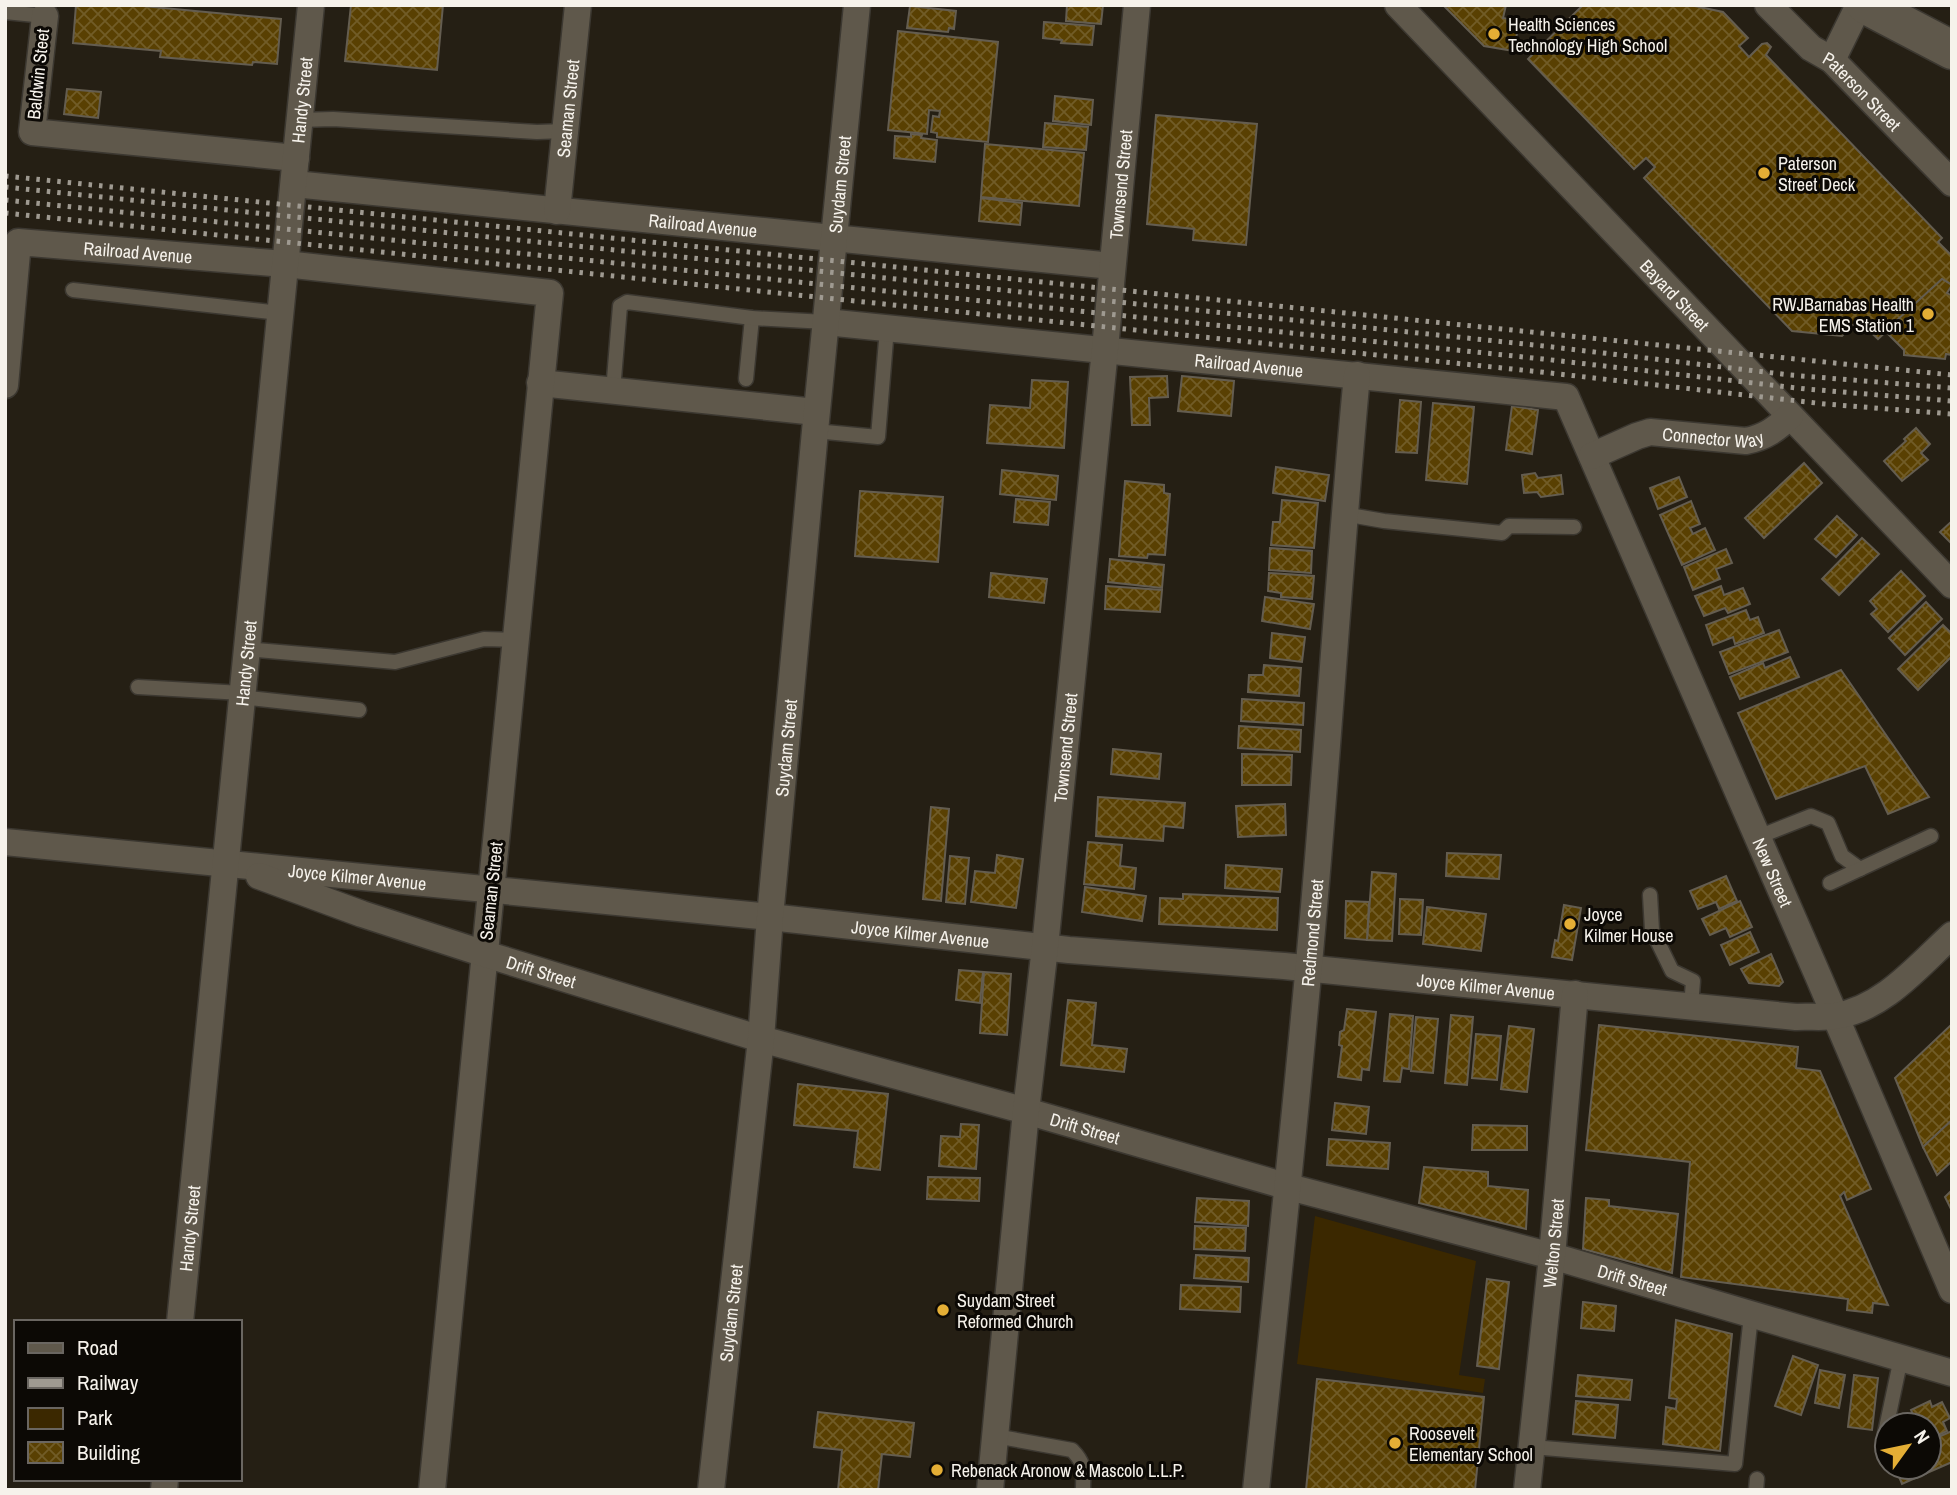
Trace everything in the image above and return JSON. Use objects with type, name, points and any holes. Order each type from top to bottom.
[{"type":"main road","points":[[1866,5],[1952,50]]},
{"type":"street","name":"Handy Street","points":[[180,1320],[311,5]]},
{"type":"street","name":"Seaman Street","points":[[557,211],[578,5]]},
{"type":"street","name":"Suydam Street","points":[[711,1490],[761,1040],[770,916],[857,5]]},
{"type":"street","name":"Townsend Street","points":[[990,1490],[1137,5]]},
{"type":"street","name":"Bayard Street","points":[[1398,5],[1952,585]]},
{"type":"street","name":"Paterson Street","points":[[1768,5],[1811,48],[1832,60],[1952,183]]},
{"type":"street","points":[[1832,60],[1859,5]]},
{"type":"street","name":"Baldwin Steet","points":[[32,132],[45,10]]},
{"type":"street","name":"Railroad Avenue","points":[[32,132],[557,211],[1112,266]]},
{"type":"street","name":"Railroad Avenue","points":[[9,307],[18,242],[285,264],[550,293]]},
{"type":"street","name":"Seaman Street","points":[[432,1490],[550,293]]},
{"type":"street","points":[[5,385],[9,307]]},
{"type":"street","name":"Railroad Avenue","points":[[826,322],[1566,397],[1592,456]]},
{"type":"street","name":"Redmond Street","points":[[1256,1490],[1289,1187],[1357,375]]},
{"type":"street","points":[[540,383],[816,421]]},
{"type":"street","name":"Connector Way","points":[[1592,456],[1650,432],[1746,442],[1770,434],[1790,416]]},
{"type":"street","name":"New Street","points":[[1592,456],[1952,1290]]},
{"type":"street","name":"Joyce Kilmer Avenue","points":[[5,842],[770,916],[1045,947],[1308,969],[1796,1017],[1835,1016],[1861,1008],[1890,993],[1952,935]]},
{"type":"street","name":"Drift Street","points":[[225,863],[362,914],[761,1040],[1026,1111],[1289,1187],[1552,1256],[1952,1373]]},
{"type":"street","name":"Welton Street","points":[[1530,1489],[1575,994]]},
{"type":"lane","points":[[5,12],[45,10]]},
{"type":"lane","points":[[300,120],[333,118],[537,132],[565,131]]},
{"type":"lane","points":[[73,290],[280,313]]},
{"type":"lane","points":[[613,391],[620,306],[627,303],[752,318],[826,322]]},
{"type":"lane","points":[[746,379],[752,318]]},
{"type":"lane","points":[[816,421],[878,437],[887,328]]},
{"type":"lane","points":[[1344,514],[1384,521],[1502,533],[1509,526],[1574,527]]},
{"type":"lane","points":[[246,649],[394,662],[484,639],[516,640]]},
{"type":"lane","points":[[138,687],[241,695],[359,710]]},
{"type":"lane","points":[[1758,837],[1811,816],[1828,822],[1842,856],[1860,869]]},
{"type":"lane","points":[[1830,883],[1931,836]]},
{"type":"lane","points":[[1650,895],[1652,930],[1672,971],[1693,981],[1691,1007]]},
{"type":"lane","points":[[1532,1447],[1735,1464],[1751,1315]]},
{"type":"lane","points":[[1889,1411],[1900,1358]]},
{"type":"lane","points":[[995,1436],[1072,1450],[1083,1465],[1083,1490]]},
{"type":"green space","points":[[1315,1216],[1476,1261],[1459,1375],[1485,1379],[1483,1393],[1297,1364]]},
{"type":"building","points":[[76,5],[132,5],[281,19],[277,64],[253,62],[252,65],[160,57],[161,51],[73,43]]},
{"type":"building","points":[[351,5],[443,5],[437,70],[345,61]]},
{"type":"building","points":[[1067,5],[1103,5],[1101,24],[1066,21]]},
{"type":"building","name":"Health Sciences Technology High School","points":[[1443,5],[1506,5],[1503,18],[1519,21],[1514,51],[1484,46]]},
{"type":"building","name":"Paterson Street Deck","points":[[1583,5],[1690,5],[1723,12],[1748,38],[1739,46],[1749,57],[1762,44],[1767,43],[1771,47],[1766,55],[1942,238],[1938,242],[1952,256],[1952,285],[1942,279],[1878,339],[1858,320],[1842,336],[1792,331],[1644,178],[1655,167],[1646,158],[1634,169],[1528,59]]},
{"type":"building","points":[[910,6],[956,11],[954,29],[949,28],[948,32],[907,28]]},
{"type":"building","points":[[1044,22],[1094,26],[1092,45],[1061,43],[1062,40],[1043,38]]},
{"type":"building","points":[[898,31],[998,42],[988,142],[937,137],[937,133],[931,132],[933,116],[939,117],[940,111],[929,110],[927,134],[888,130]]},
{"type":"building","points":[[67,89],[101,92],[98,118],[64,114]]},
{"type":"building","points":[[1055,96],[1093,100],[1091,125],[1053,121]]},
{"type":"building","points":[[1156,115],[1257,124],[1246,245],[1193,240],[1194,229],[1147,224]]},
{"type":"building","points":[[1045,123],[1088,127],[1086,150],[1043,147]]},
{"type":"building","points":[[911,134],[937,140],[935,162],[894,158],[895,136],[911,137]]},
{"type":"building","points":[[985,144],[1084,153],[1079,206],[981,197]]},
{"type":"building","points":[[981,198],[1022,203],[1020,225],[979,221]]},
{"type":"building","name":"RWJBarnabas Health EMS Station 1","points":[[1942,279],[1952,285],[1947,293],[1952,296],[1952,355],[1946,354],[1945,359],[1904,355],[1904,350],[1885,331]]},
{"type":"building","points":[[1167,376],[1168,397],[1149,398],[1150,425],[1132,425],[1130,377]]},
{"type":"building","points":[[1182,376],[1234,381],[1231,416],[1178,411]]},
{"type":"building","points":[[1032,380],[1068,382],[1064,448],[987,443],[990,405],[1030,408]]},
{"type":"building","points":[[1400,400],[1421,402],[1417,453],[1396,452]]},
{"type":"building","points":[[1433,403],[1474,407],[1467,484],[1426,480]]},
{"type":"building","points":[[1512,406],[1538,410],[1532,454],[1506,450]]},
{"type":"building","points":[[1916,428],[1930,444],[1921,453],[1928,460],[1902,481],[1884,461]]},
{"type":"building","points":[[1804,463],[1822,483],[1764,538],[1745,518]]},
{"type":"building","points":[[1276,467],[1329,475],[1325,501],[1273,493]]},
{"type":"building","points":[[1002,470],[1058,476],[1056,500],[1000,494]]},
{"type":"building","points":[[1535,473],[1538,478],[1561,475],[1563,494],[1541,497],[1537,492],[1524,493],[1522,475]]},
{"type":"building","points":[[1679,477],[1687,497],[1658,509],[1650,488]]},
{"type":"building","points":[[1125,481],[1164,485],[1164,493],[1170,494],[1165,555],[1148,554],[1147,558],[1119,556]]},
{"type":"building","points":[[860,491],[943,497],[938,562],[855,556]]},
{"type":"building","points":[[1016,499],[1050,502],[1048,525],[1014,522]]},
{"type":"building","points":[[1282,500],[1318,503],[1314,548],[1271,545],[1273,522],[1280,522]]},
{"type":"building","points":[[1691,501],[1700,524],[1690,528],[1693,534],[1705,528],[1715,550],[1682,565],[1660,515]]},
{"type":"building","points":[[1837,516],[1857,535],[1836,557],[1815,539]]},
{"type":"building","points":[[1952,521],[1952,544],[1940,532]]},
{"type":"building","points":[[1862,538],[1879,554],[1839,595],[1822,579]]},
{"type":"building","points":[[1270,548],[1312,551],[1311,573],[1269,570]]},
{"type":"building","points":[[1726,549],[1732,563],[1716,569],[1720,579],[1693,590],[1684,567]]},
{"type":"building","points":[[1110,559],[1164,565],[1162,588],[1108,582]]},
{"type":"building","points":[[1901,571],[1925,596],[1888,632],[1871,614],[1877,609],[1870,601]]},
{"type":"building","points":[[991,573],[1047,579],[1044,603],[989,597]]},
{"type":"building","points":[[1269,573],[1314,576],[1312,599],[1281,597],[1281,593],[1268,591]]},
{"type":"building","points":[[1106,586],[1162,590],[1160,612],[1105,609]]},
{"type":"building","points":[[1721,586],[1724,595],[1743,588],[1750,604],[1728,613],[1725,608],[1704,616],[1695,596]]},
{"type":"building","points":[[1265,597],[1314,604],[1310,629],[1262,621]]},
{"type":"building","points":[[1926,602],[1942,619],[1905,655],[1889,638]]},
{"type":"building","points":[[1746,610],[1750,620],[1758,617],[1764,633],[1735,644],[1733,637],[1713,645],[1706,625]]},
{"type":"building","points":[[1943,625],[1952,634],[1952,656],[1918,690],[1898,669]]},
{"type":"building","points":[[1779,630],[1788,652],[1729,674],[1720,652]]},
{"type":"building","points":[[1272,633],[1305,637],[1302,662],[1270,658]]},
{"type":"building","points":[[1790,657],[1799,677],[1740,699],[1730,677],[1763,663],[1765,668]]},
{"type":"building","points":[[1264,665],[1301,668],[1299,696],[1248,692],[1249,675],[1263,675]]},
{"type":"building","points":[[1841,670],[1929,797],[1888,814],[1865,766],[1776,799],[1738,713]]},
{"type":"building","points":[[1242,699],[1304,703],[1303,725],[1241,721]]},
{"type":"building","points":[[1239,726],[1301,730],[1300,752],[1238,748]]},
{"type":"building","points":[[1113,749],[1161,754],[1159,779],[1111,774]]},
{"type":"building","points":[[1242,754],[1292,755],[1291,785],[1242,785]]},
{"type":"building","points":[[1098,797],[1185,803],[1183,828],[1164,826],[1163,841],[1096,836]]},
{"type":"building","points":[[1285,804],[1286,835],[1238,837],[1236,806]]},
{"type":"building","points":[[931,807],[949,809],[941,901],[923,899]]},
{"type":"building","points":[[1088,842],[1122,845],[1120,866],[1136,868],[1134,889],[1084,884]]},
{"type":"building","points":[[1447,853],[1501,855],[1499,879],[1446,876]]},
{"type":"building","points":[[997,855],[1023,859],[1016,908],[971,902],[975,871],[995,873]]},
{"type":"building","points":[[950,856],[969,858],[965,904],[946,902]]},
{"type":"building","points":[[1226,865],[1282,869],[1280,892],[1225,888]]},
{"type":"building","points":[[1372,872],[1396,874],[1392,941],[1367,940]]},
{"type":"building","points":[[1726,876],[1737,901],[1719,909],[1716,902],[1698,909],[1690,891]]},
{"type":"building","points":[[1085,887],[1146,896],[1142,921],[1082,912]]},
{"type":"building","points":[[1183,894],[1278,898],[1277,930],[1159,924],[1160,898],[1183,899]]},
{"type":"building","points":[[1400,899],[1423,900],[1421,935],[1399,934]]},
{"type":"building","points":[[1346,901],[1369,902],[1367,940],[1345,938]]},
{"type":"building","points":[[1740,901],[1752,927],[1730,937],[1726,928],[1710,935],[1702,919]]},
{"type":"building","name":"Joyce Kilmer House","points":[[1564,905],[1581,908],[1572,960],[1552,957],[1555,940],[1558,941]]},
{"type":"building","points":[[1427,907],[1486,914],[1481,951],[1423,944]]},
{"type":"building","points":[[1750,932],[1759,952],[1730,965],[1721,945]]},
{"type":"building","points":[[1771,954],[1783,982],[1779,986],[1749,983],[1741,969]]},
{"type":"building","points":[[959,970],[983,972],[980,1003],[956,1000]]},
{"type":"building","points":[[984,972],[1011,974],[1007,1035],[980,1033]]},
{"type":"building","points":[[1068,1000],[1096,1003],[1092,1045],[1127,1049],[1124,1072],[1061,1065]]},
{"type":"building","points":[[1347,1009],[1376,1012],[1369,1070],[1362,1069],[1361,1080],[1338,1077],[1342,1046],[1339,1045],[1340,1032],[1344,1030]]},
{"type":"building","points":[[1390,1014],[1413,1016],[1409,1069],[1402,1068],[1400,1082],[1384,1081]]},
{"type":"building","points":[[1451,1015],[1473,1017],[1467,1085],[1445,1083]]},
{"type":"building","points":[[1416,1017],[1438,1019],[1433,1073],[1411,1071]]},
{"type":"building","points":[[1952,1024],[1952,1120],[1923,1147],[1895,1078]]},
{"type":"building","points":[[1599,1025],[1798,1047],[1796,1068],[1820,1071],[1871,1189],[1847,1200],[1844,1192],[1840,1196],[1888,1305],[1873,1303],[1872,1313],[1847,1310],[1848,1299],[1681,1277],[1690,1162],[1586,1150]]},
{"type":"building","points":[[1509,1026],[1534,1029],[1527,1092],[1501,1089]]},
{"type":"building","points":[[1476,1034],[1501,1036],[1497,1080],[1472,1078]]},
{"type":"building","points":[[798,1084],[888,1094],[880,1170],[854,1167],[858,1131],[794,1125]]},
{"type":"building","points":[[1335,1103],[1369,1107],[1366,1134],[1332,1130]]},
{"type":"building","points":[[1952,1120],[1952,1161],[1937,1175],[1923,1147]]},
{"type":"building","points":[[961,1124],[979,1125],[976,1169],[939,1166],[941,1136],[960,1137]]},
{"type":"building","points":[[1473,1125],[1527,1126],[1527,1150],[1472,1150]]},
{"type":"building","points":[[1329,1139],[1390,1143],[1388,1169],[1327,1165]]},
{"type":"building","points":[[1424,1167],[1488,1172],[1488,1186],[1528,1190],[1526,1229],[1419,1203]]},
{"type":"building","points":[[928,1177],[980,1178],[979,1201],[927,1199]]},
{"type":"building","points":[[1952,1190],[1952,1211],[1945,1197]]},
{"type":"building","points":[[1197,1198],[1249,1201],[1248,1226],[1195,1222]]},
{"type":"building","points":[[1586,1198],[1609,1200],[1609,1206],[1678,1214],[1672,1273],[1583,1249]]},
{"type":"building","points":[[1195,1226],[1246,1228],[1245,1251],[1194,1249]]},
{"type":"building","points":[[1196,1255],[1249,1258],[1248,1282],[1194,1278]]},
{"type":"building","points":[[1487,1279],[1509,1282],[1499,1369],[1477,1366]]},
{"type":"building","points":[[1181,1285],[1241,1287],[1240,1312],[1180,1309]]},
{"type":"building","points":[[1583,1302],[1616,1306],[1614,1331],[1581,1328]]},
{"type":"building","points":[[1676,1320],[1732,1334],[1720,1451],[1663,1444],[1666,1407],[1676,1409],[1677,1399],[1669,1398]]},
{"type":"building","points":[[1793,1356],[1818,1365],[1801,1415],[1775,1406]]},
{"type":"building","points":[[1820,1370],[1845,1375],[1839,1408],[1815,1403]]},
{"type":"building","points":[[1578,1375],[1632,1380],[1630,1400],[1576,1396]]},
{"type":"building","points":[[1854,1375],[1878,1378],[1872,1430],[1848,1427]]},
{"type":"building","name":"Roosevelt Elementary School","points":[[1317,1379],[1484,1397],[1475,1490],[1306,1490]]},
{"type":"building","points":[[1576,1401],[1618,1405],[1615,1438],[1573,1434]]},
{"type":"building","points":[[1930,1401],[1932,1407],[1942,1402],[1950,1418],[1943,1422],[1943,1411],[1911,1410]]},
{"type":"building","points":[[818,1412],[914,1423],[910,1457],[882,1454],[878,1490],[838,1490],[842,1450],[814,1447]]},
{"type":"building","points":[[1952,1431],[1952,1462],[1943,1466],[1943,1435]]},
{"type":"railway","points":[[5,176],[1952,375]]},
{"type":"railway","points":[[5,187],[1544,346],[1790,375],[1952,388]]},
{"type":"railway","points":[[5,200],[1543,359],[1806,389],[1952,401]]},
{"type":"railway","points":[[5,213],[1541,372],[1825,404],[1952,414]]},
{"type":"place","name":"Health Sciences Technology High School","points":[[1494,34]]},
{"type":"place","name":"Paterson Street Deck","points":[[1764,173]]},
{"type":"place","name":"RWJBarnabas Health EMS Station 1","points":[[1928,314]]},
{"type":"place","name":"Joyce Kilmer House","points":[[1570,924]]},
{"type":"place","name":"Suydam Street Reformed Church","points":[[943,1310]]},
{"type":"place","name":"Roosevelt Elementary School","points":[[1395,1443]]},
{"type":"place","name":"Rebenack Aronow & Mascolo L.L.P.","points":[[937,1470]]}]
